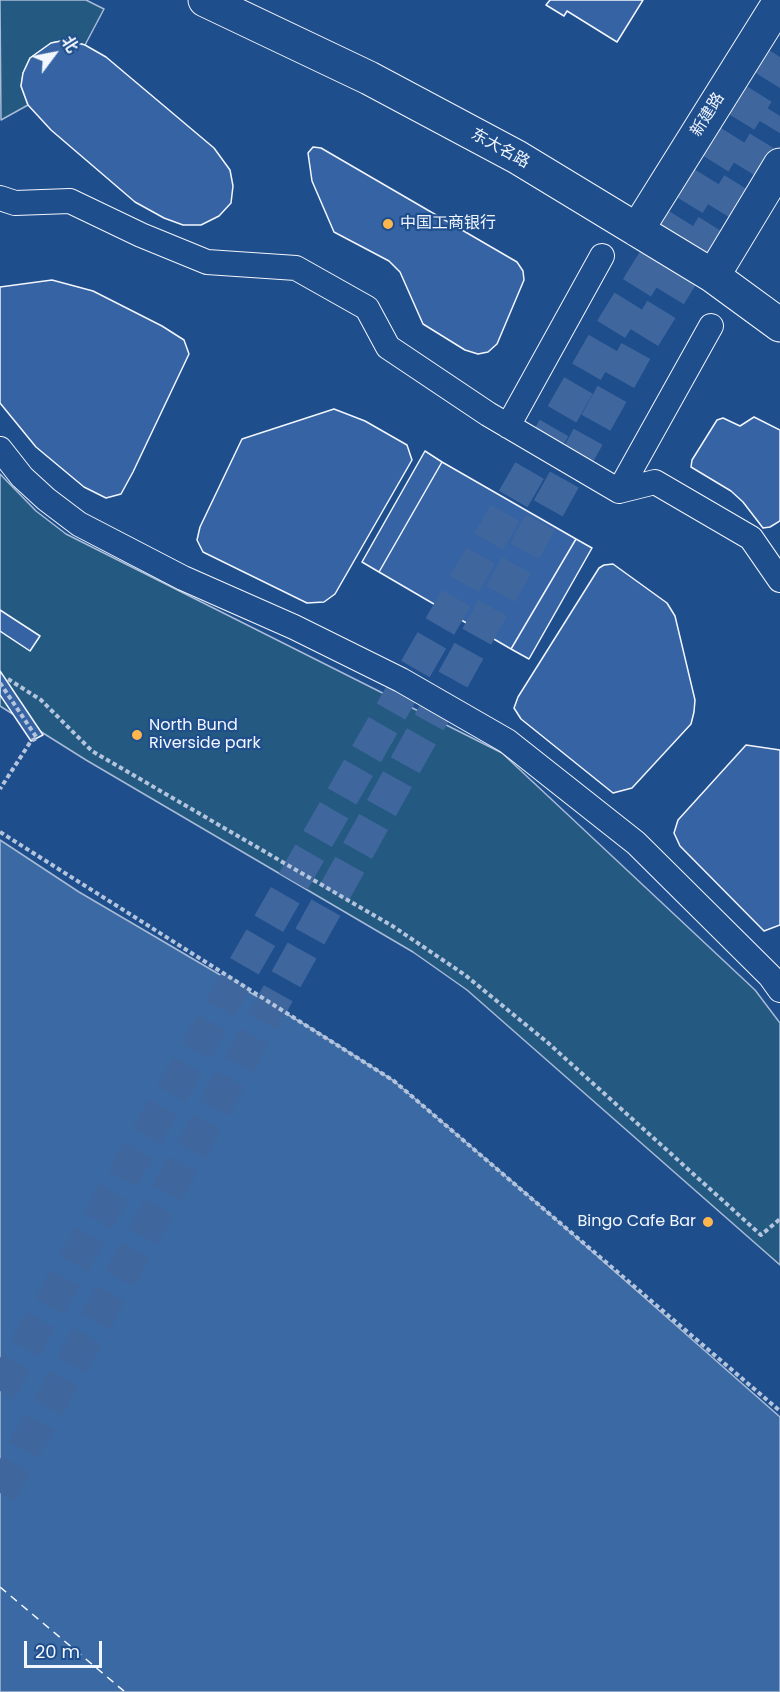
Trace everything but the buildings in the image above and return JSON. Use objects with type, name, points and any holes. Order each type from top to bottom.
[{"type":"main road","name":"东大名路","points":[[205,0],[369,78],[517,157],[713,276],[780,325]]},
{"type":"main road","name":"新建路","points":[[637,230],[780,1]]},
{"type":"main road","points":[[713,276],[780,165]]},
{"type":"street","points":[[0,198],[15,203],[70,201],[141,235],[207,262],[296,268],[368,308],[388,347],[508,426],[619,491],[655,482],[751,538],[780,580]]},
{"type":"street","points":[[508,426],[602,256]]},
{"type":"street","points":[[619,491],[711,326]]},
{"type":"street","points":[[0,449],[22,477],[79,524],[183,578],[294,627],[401,680],[507,741],[636,843],[770,976],[780,990]]},
{"type":"path","points":[[8,679],[41,700],[92,751],[394,927],[465,975],[547,1042],[761,1235],[780,1219]]},
{"type":"path","points":[[0,683],[37,738],[31,741],[0,789]]},
{"type":"path","points":[[0,832],[394,1081],[780,1411]]},
{"type":"shaded area","points":[[0,0],[86,0],[104,9],[85,45],[66,40],[51,43],[30,58],[23,73],[21,86],[28,105],[1,120]]},
{"type":"shaded area","points":[[0,474],[36,511],[66,534],[502,753],[755,990],[780,1023],[780,1265],[467,990],[413,952],[86,760],[0,706]]},
{"type":"shaded area","points":[[0,840],[79,892],[314,1030],[394,1081],[528,1195],[780,1417],[780,1692],[0,1692]]},
{"type":"ferry route","points":[[0,1587],[125,1692]]},
{"type":"tunnel","points":[[0,1391],[607,336],[780,57]]},
{"type":"tunnel","points":[[0,1493],[637,349],[780,116]]},
{"type":"place","name":"中国工商银行","points":[[388,224]]},
{"type":"place","name":"North Bund Riverside park","points":[[137,735]]},
{"type":"place","name":"Bingo Cafe Bar","points":[[708,1222]]}]
